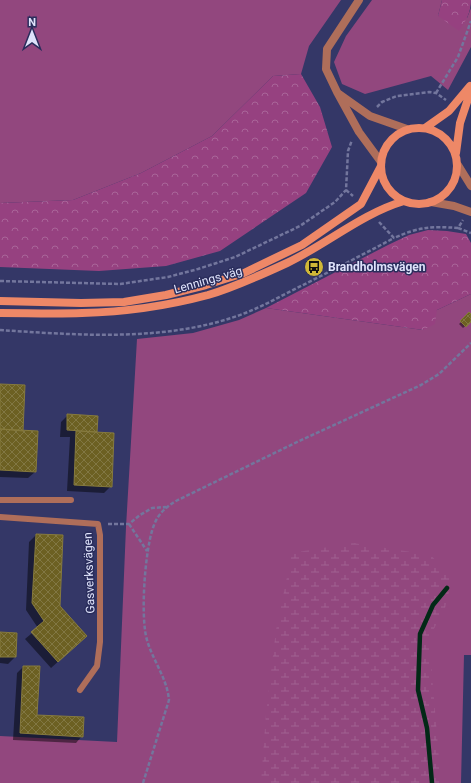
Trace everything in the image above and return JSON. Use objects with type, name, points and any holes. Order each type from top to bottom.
[{"type":"main road","points":[[425,128],[449,111],[471,86]]},
{"type":"main road","name":"Lennings väg","points":[[0,313],[82,313],[126,310],[168,304],[209,294],[248,281],[308,253],[372,213],[386,207],[404,201],[413,204],[422,204],[440,198],[451,188],[457,175],[458,165],[456,153],[460,123],[471,90]]},
{"type":"main road","name":"Lennings väg","points":[[0,301],[81,303],[124,302],[206,286],[244,273],[302,245],[361,204],[381,164],[384,151],[389,142],[397,134],[407,129],[425,128],[435,130],[444,136],[456,153]]},
{"type":"main road","points":[[381,164],[382,177],[387,187],[404,201]]},
{"type":"street","points":[[359,0],[327,49],[326,69],[359,132],[381,164]]},
{"type":"street","points":[[337,92],[370,116],[407,129]]},
{"type":"street","points":[[458,165],[471,186]]},
{"type":"street","points":[[431,202],[454,206],[470,212]]},
{"type":"lane","points":[[0,500],[71,500]]},
{"type":"lane","name":"Gasverksvägen","points":[[0,517],[98,524],[100,535],[100,642],[97,666],[80,690]]},
{"type":"path","points":[[436,94],[458,57],[471,21]]},
{"type":"path","points":[[0,281],[120,284],[168,277],[235,257],[272,240],[300,226],[320,213],[335,202],[346,190],[361,204]]},
{"type":"path","points":[[458,228],[470,212]]},
{"type":"path","points":[[372,213],[394,238],[411,230],[432,227],[458,228],[471,233]]},
{"type":"path","points":[[98,524],[129,524],[152,508],[166,507],[297,442],[421,385],[439,374],[471,343]]},
{"type":"path","points":[[143,783],[169,700],[168,689],[146,640],[143,623],[147,551],[154,524],[166,507]]},
{"type":"path","points":[[129,524],[147,551]]},
{"type":"green space","points":[[0,0],[341,0],[309,46],[301,74],[273,76],[212,136],[141,173],[73,200],[0,203]]},
{"type":"green space","points":[[372,0],[442,0],[438,16],[467,18],[471,8],[471,47],[448,90],[431,76],[365,94],[342,84],[334,62],[346,36]]},
{"type":"green space","points":[[442,0],[471,0],[468,16],[459,31],[438,16]]},
{"type":"green space","points":[[301,74],[320,107],[332,147],[306,193],[220,251],[166,266],[99,271],[0,267],[0,203],[73,200],[141,173],[212,136],[273,76]]},
{"type":"green space","points":[[428,230],[466,234],[471,243],[471,294],[437,310],[435,324],[423,330],[266,308],[388,245],[409,235]]},
{"type":"green space","points":[[471,294],[471,655],[464,655],[461,783],[0,783],[0,736],[117,742],[126,527],[137,339],[193,333],[239,320],[266,308],[423,330],[437,310]]},
{"type":"green space","points":[[353,543],[431,555],[452,580],[445,608],[429,638],[441,783],[261,783],[266,714],[276,630],[292,553]]},
{"type":"building","points":[[469,312],[471,314],[471,322],[466,327],[460,321]]},
{"type":"building","points":[[0,384],[25,385],[23,431],[0,429]]},
{"type":"building","points":[[67,414],[98,416],[97,432],[67,430]]},
{"type":"building","points":[[0,429],[38,431],[36,472],[0,470]]},
{"type":"building","points":[[76,431],[114,433],[112,487],[74,485]]},
{"type":"building","points":[[36,534],[63,535],[60,606],[87,636],[58,662],[31,632],[44,621],[32,603]]},
{"type":"building","points":[[0,632],[17,633],[16,657],[0,657]]},
{"type":"building","points":[[23,666],[40,666],[37,715],[84,717],[83,737],[20,733]]},
{"type":"waterway","points":[[432,783],[427,728],[418,690],[420,634],[433,605],[447,588]]},
{"type":"place","name":"Brandholmsvägen","points":[[314,267]]}]
